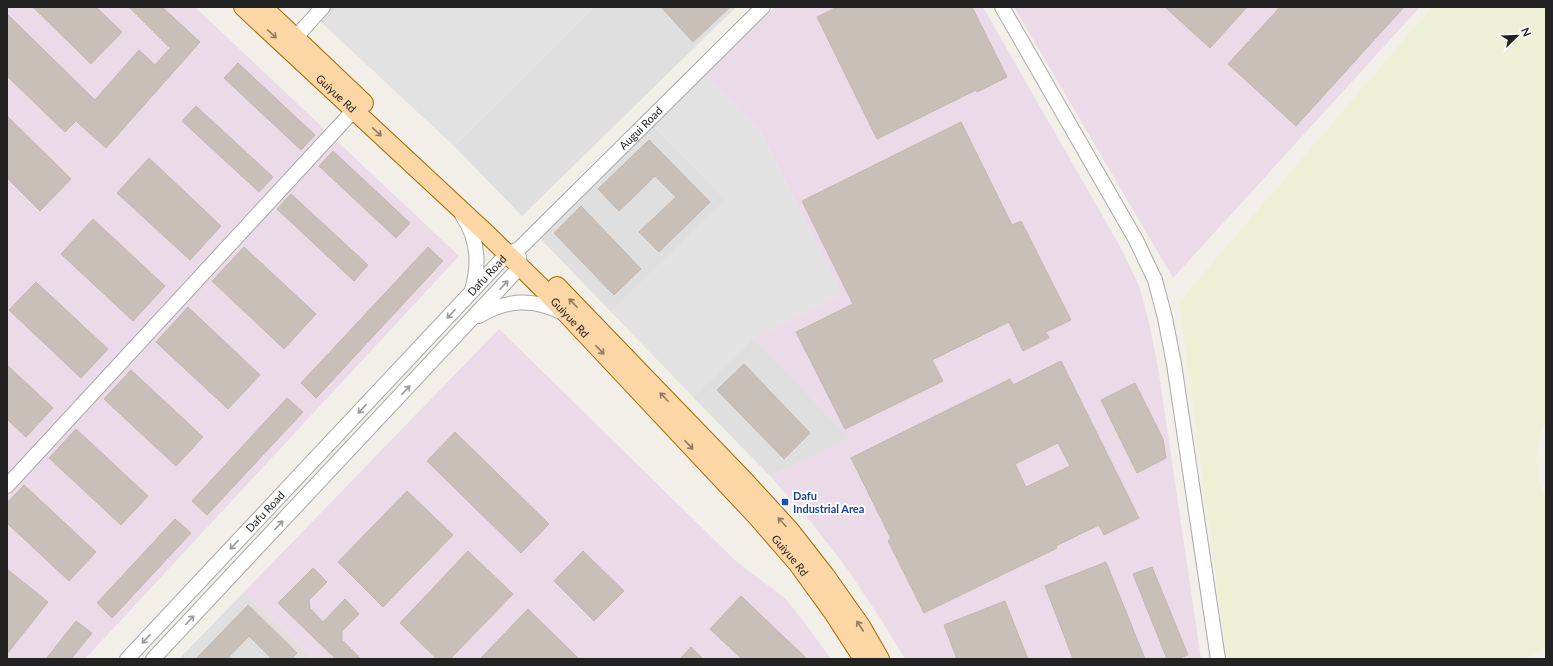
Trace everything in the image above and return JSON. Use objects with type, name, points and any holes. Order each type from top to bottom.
[{"type":"main road","name":"Guiyue Rd","points":[[243,7],[456,206],[558,287],[745,481],[789,529],[861,626],[880,659]]},
{"type":"main road","name":"Guiyue Rd","points":[[262,7],[513,252],[520,267],[757,517],[797,563],[834,614],[863,659]]},
{"type":"street","points":[[295,38],[323,7]]},
{"type":"street","name":"Augui Road","points":[[513,252],[763,7]]},
{"type":"street","points":[[1002,7],[1136,240],[1155,280],[1165,318],[1174,364],[1218,659]]},
{"type":"street","points":[[7,486],[354,110]]},
{"type":"street","points":[[456,206],[470,230],[477,249],[476,277],[471,292]]},
{"type":"street","name":"Dafu Road","points":[[127,659],[471,292],[513,252]]},
{"type":"street","name":"Dafu Road","points":[[154,659],[520,267]]},
{"type":"street","points":[[468,323],[485,312],[516,302],[533,302],[550,306],[568,316]]},
{"type":"street","points":[[431,336],[444,349]]},
{"type":"shaded area","points":[[7,7],[195,7],[459,256],[85,659],[7,659]]},
{"type":"shaded area","points":[[304,7],[338,7],[323,24]]},
{"type":"shaded area","points":[[338,7],[594,7],[454,146],[323,24]]},
{"type":"shaded area","points":[[594,7],[736,7],[522,216],[454,146]]},
{"type":"shaded area","points":[[775,7],[983,7],[1121,248],[1139,286],[1149,322],[1158,367],[1201,659],[905,659],[848,570],[811,522],[770,476],[849,438],[753,338],[841,294],[760,132],[705,75]]},
{"type":"shaded area","points":[[1014,7],[1420,7],[1173,278]]},
{"type":"shaded area","points":[[705,75],[760,132],[841,294],[753,338],[693,397],[611,312],[726,200],[653,125]]},
{"type":"shaded area","points":[[653,125],[726,200],[611,312],[539,237]]},
{"type":"shaded area","points":[[499,329],[737,562],[785,598],[831,659],[313,659],[244,592]]},
{"type":"shaded area","points":[[753,338],[850,438],[770,476],[693,397]]},
{"type":"shaded area","points":[[244,592],[313,659],[179,659]]},
{"type":"green space","points":[[1432,7],[1546,7],[1546,423],[1542,428],[1536,455],[1539,483],[1546,498],[1546,647],[1526,659],[1227,659],[1179,302]]},
{"type":"building","points":[[33,7],[96,7],[122,32],[91,64]]},
{"type":"building","points":[[129,7],[162,7],[200,42],[106,148],[76,121],[65,132],[7,76],[7,14],[95,100],[139,50],[155,65],[170,48]]},
{"type":"building","points":[[661,7],[730,7],[693,42]]},
{"type":"building","points":[[837,7],[972,7],[1007,77],[977,92],[976,90],[877,139],[817,17]]},
{"type":"building","points":[[1165,7],[1247,7],[1210,48]]},
{"type":"building","points":[[1280,7],[1404,7],[1296,126],[1228,64]]},
{"type":"building","points":[[238,63],[315,135],[301,150],[224,78]]},
{"type":"building","points":[[196,106],[273,177],[259,192],[182,121]]},
{"type":"building","points":[[7,116],[71,179],[40,211],[7,178]]},
{"type":"building","points":[[961,122],[1012,225],[1021,221],[1071,320],[1046,332],[1049,338],[1023,351],[1009,322],[932,360],[943,381],[845,429],[796,332],[853,304],[802,201]]},
{"type":"building","points":[[649,140],[710,202],[659,252],[639,232],[676,197],[655,176],[619,211],[598,189]]},
{"type":"building","points":[[333,151],[410,223],[396,238],[319,166]]},
{"type":"building","points":[[149,158],[221,226],[190,260],[117,193]]},
{"type":"building","points":[[291,194],[368,265],[354,281],[277,209]]},
{"type":"building","points":[[581,206],[641,269],[614,295],[554,233]]},
{"type":"building","points":[[93,219],[165,286],[133,321],[61,254]]},
{"type":"building","points":[[244,247],[316,314],[284,349],[212,281]]},
{"type":"building","points":[[428,247],[443,261],[316,398],[301,383]]},
{"type":"building","points":[[36,282],[108,349],[81,378],[9,310]]},
{"type":"building","points":[[188,307],[260,375],[228,409],[156,342]]},
{"type":"building","points":[[1061,361],[1139,518],[1104,535],[1099,525],[1056,546],[1057,548],[924,613],[888,541],[891,539],[851,458],[1010,379],[1013,385]],"holes":[[[1058,443],[1070,466],[1026,487],[1015,464]]]},
{"type":"building","points":[[744,364],[810,433],[784,459],[717,390]]},
{"type":"building","points":[[7,365],[53,408],[26,437],[7,419]]},
{"type":"building","points":[[131,370],[203,437],[176,466],[104,399]]},
{"type":"building","points":[[1135,383],[1163,439],[1166,458],[1137,473],[1101,400]]},
{"type":"building","points":[[287,398],[303,412],[207,515],[192,501]]},
{"type":"building","points":[[76,429],[148,496],[121,525],[49,458]]},
{"type":"building","points":[[455,432],[549,524],[521,553],[427,461]]},
{"type":"building","points":[[24,485],[96,552],[69,581],[7,523],[7,503]]},
{"type":"building","points":[[407,491],[453,535],[383,607],[338,562]]},
{"type":"building","points":[[175,519],[191,533],[112,618],[97,603]]},
{"type":"building","points":[[468,551],[513,594],[450,659],[437,659],[400,623]]},
{"type":"building","points":[[583,551],[624,591],[594,621],[554,581]]},
{"type":"building","points":[[1106,562],[1145,659],[1073,659],[1045,586]]},
{"type":"building","points":[[1152,567],[1188,655],[1177,659],[1167,659],[1133,574]]},
{"type":"building","points":[[313,568],[327,582],[309,600],[310,608],[323,622],[345,599],[359,614],[342,631],[342,640],[361,659],[336,659],[278,603]]},
{"type":"building","points":[[7,569],[48,602],[7,654]]},
{"type":"building","points":[[741,596],[807,659],[742,659],[710,629]]},
{"type":"building","points":[[1005,601],[1028,659],[957,659],[944,625]]},
{"type":"building","points":[[248,605],[297,653],[291,659],[272,659],[249,636],[227,659],[196,659]]},
{"type":"building","points":[[528,609],[579,659],[480,659]]},
{"type":"building","points":[[76,621],[92,633],[71,659],[46,659]]},
{"type":"building","points":[[691,647],[703,659],[680,659]]},
{"type":"place","name":"Dafu Industrial Area","points":[[785,502]]}]
